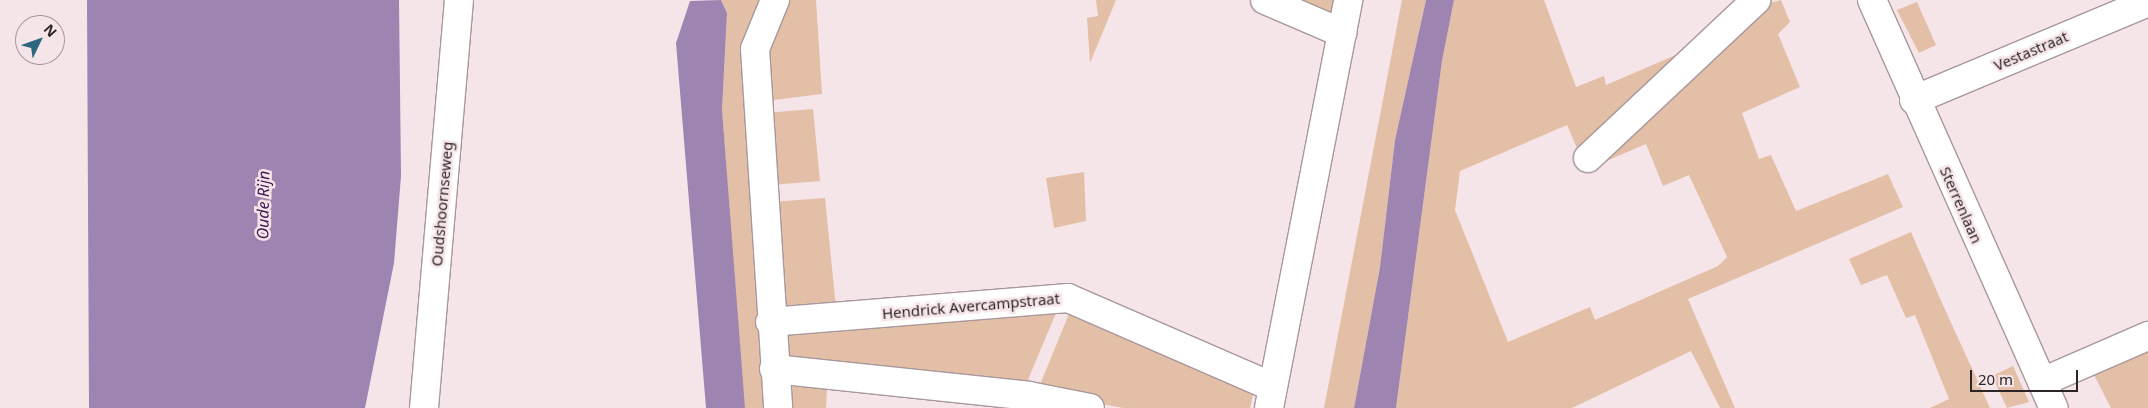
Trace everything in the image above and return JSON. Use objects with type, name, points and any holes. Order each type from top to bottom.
[{"type":"street","name":"Oudshoornseweg","points":[[424,408],[459,0]]},
{"type":"street","points":[[776,0],[755,48],[770,322],[778,408]]},
{"type":"street","points":[[1265,0],[1342,33]]},
{"type":"street","name":"Hendrick Avercampstraat","points":[[770,322],[1068,298],[1271,398],[1348,0]]},
{"type":"street","points":[[1588,158],[1756,0]]},
{"type":"street","name":"Sterrenlaan","points":[[1872,0],[1914,100],[2054,408]]},
{"type":"street","name":"Vestastraat","points":[[1914,100],[2148,2]]},
{"type":"street","points":[[2042,382],[2148,336]]},
{"type":"street","points":[[774,369],[1029,396],[1090,408]]},
{"type":"shaded area","points":[[721,0],[769,0],[750,54],[771,408],[745,408],[739,366],[722,110],[727,13]]},
{"type":"shaded area","points":[[781,0],[816,0],[822,94],[766,101],[763,50]]},
{"type":"shaded area","points":[[1096,0],[1116,0],[1090,63],[1087,18],[1098,16]]},
{"type":"shaded area","points":[[1273,0],[1335,0],[1333,19]]},
{"type":"shaded area","points":[[1402,0],[1426,0],[1395,140],[1380,267],[1354,408],[1324,408]]},
{"type":"shaded area","points":[[1454,0],[1544,0],[1576,87],[1604,76],[1606,85],[1692,48],[1579,153],[1567,125],[1460,171],[1455,210],[1508,342],[1590,307],[1595,320],[1718,266],[1727,257],[1689,175],[1663,186],[1646,144],[1590,168],[1763,5],[1781,0],[1790,22],[1778,34],[1800,87],[1742,113],[1759,159],[1771,155],[1796,211],[1888,174],[1903,207],[1688,299],[1735,408],[1720,408],[1691,351],[1572,408],[1396,408],[1442,61]]},
{"type":"shaded area","points":[[1917,2],[1936,45],[1919,53],[1897,10]]},
{"type":"shaded area","points":[[813,109],[820,181],[772,185],[765,113]]},
{"type":"shaded area","points":[[1084,172],[1086,221],[1054,228],[1046,178]]},
{"type":"shaded area","points":[[825,198],[836,308],[777,314],[771,202]]},
{"type":"shaded area","points":[[1911,232],[1990,408],[1930,408],[1949,399],[1915,315],[1906,318],[1887,275],[1861,285],[1849,259]]},
{"type":"shaded area","points":[[1059,306],[1024,389],[779,365],[777,332]]},
{"type":"shaded area","points":[[1071,309],[1255,386],[1250,408],[1123,408],[1037,392]]},
{"type":"shaded area","points":[[2148,349],[2148,408],[2111,408],[2093,373]]},
{"type":"shaded area","points":[[2013,366],[2029,402],[2007,408],[1992,376]]},
{"type":"shaded area","points":[[784,386],[827,389],[826,408],[786,408]]},
{"type":"water","name":"Oude Rijn","points":[[87,0],[399,0],[401,176],[394,263],[365,408],[89,408]]},
{"type":"water","points":[[721,0],[727,13],[722,110],[745,408],[706,408],[676,43],[690,1]]},
{"type":"water","points":[[1426,0],[1454,0],[1442,61],[1396,408],[1354,408],[1380,267],[1395,140]]}]
